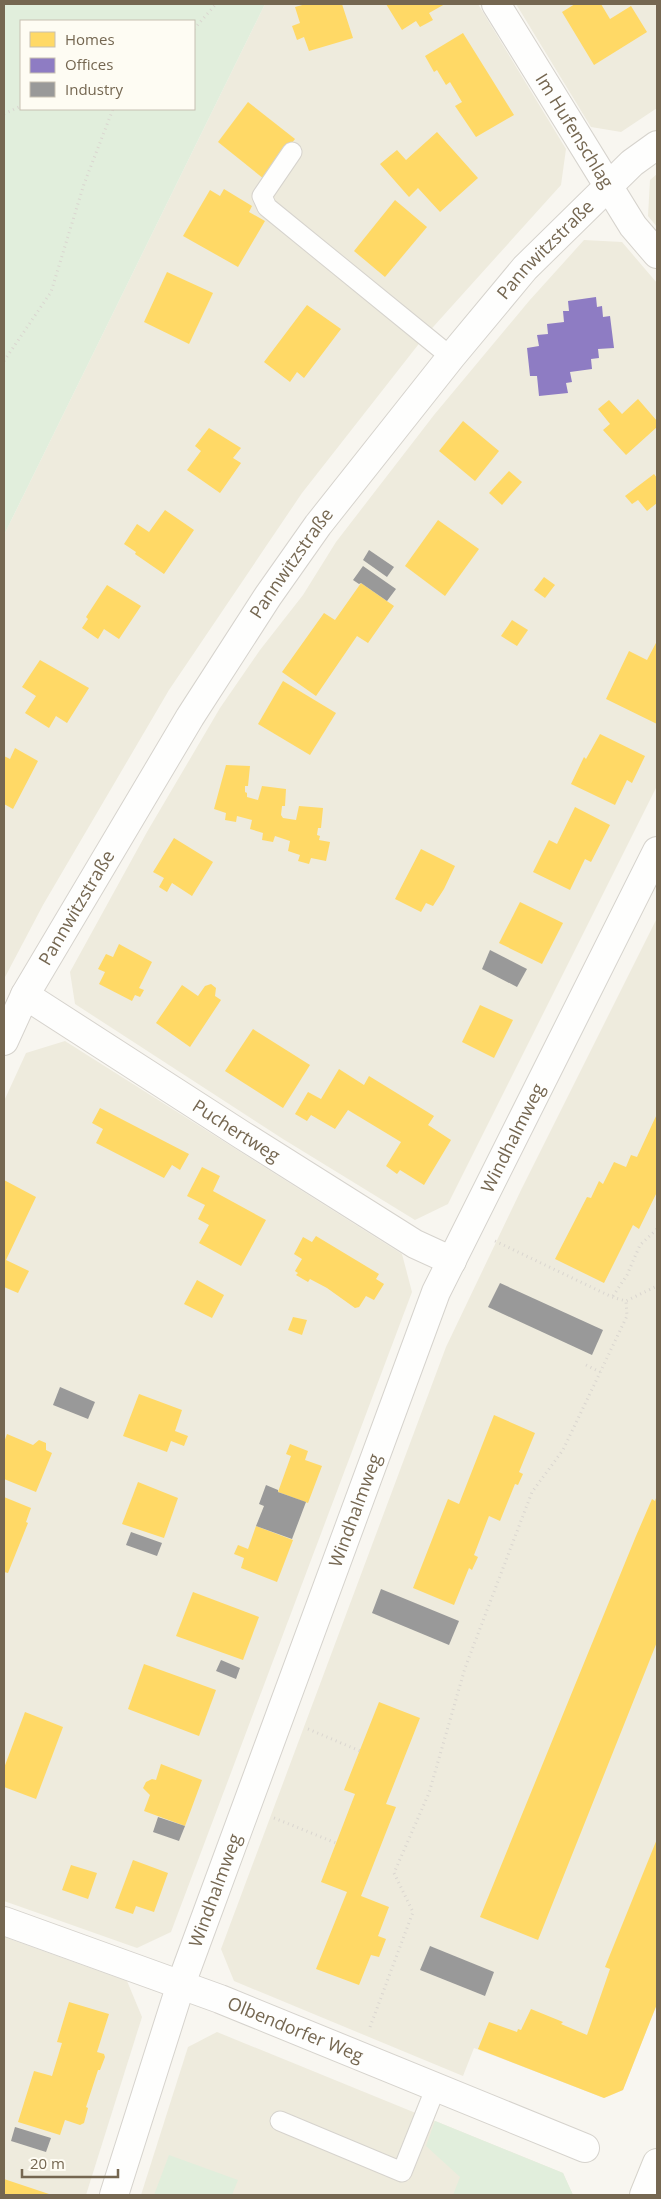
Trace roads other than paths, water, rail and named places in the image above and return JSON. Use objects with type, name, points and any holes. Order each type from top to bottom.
[{"type":"street","name":"Im Hufenschlag","points":[[496,4],[608,186],[634,226],[657,254]]},
{"type":"street","name":"Pannwitzstraße","points":[[4,1040],[25,995],[190,717],[268,596],[318,526],[451,357],[525,268],[632,162],[657,146]]},
{"type":"street","name":"Windhalmweg","points":[[114,2195],[181,1984],[436,1292],[657,851]]},
{"type":"street","name":"Puchertweg","points":[[25,995],[415,1244],[452,1261]]},
{"type":"street","name":"Olbendorfer Weg","points":[[4,1921],[181,1984],[585,2148]]},
{"type":"street","points":[[644,2195],[657,2163]]},
{"type":"lane","points":[[292,152],[262,196],[268,207],[451,357]]},
{"type":"lane","points":[[280,2120],[402,2172],[436,2088]]}]
